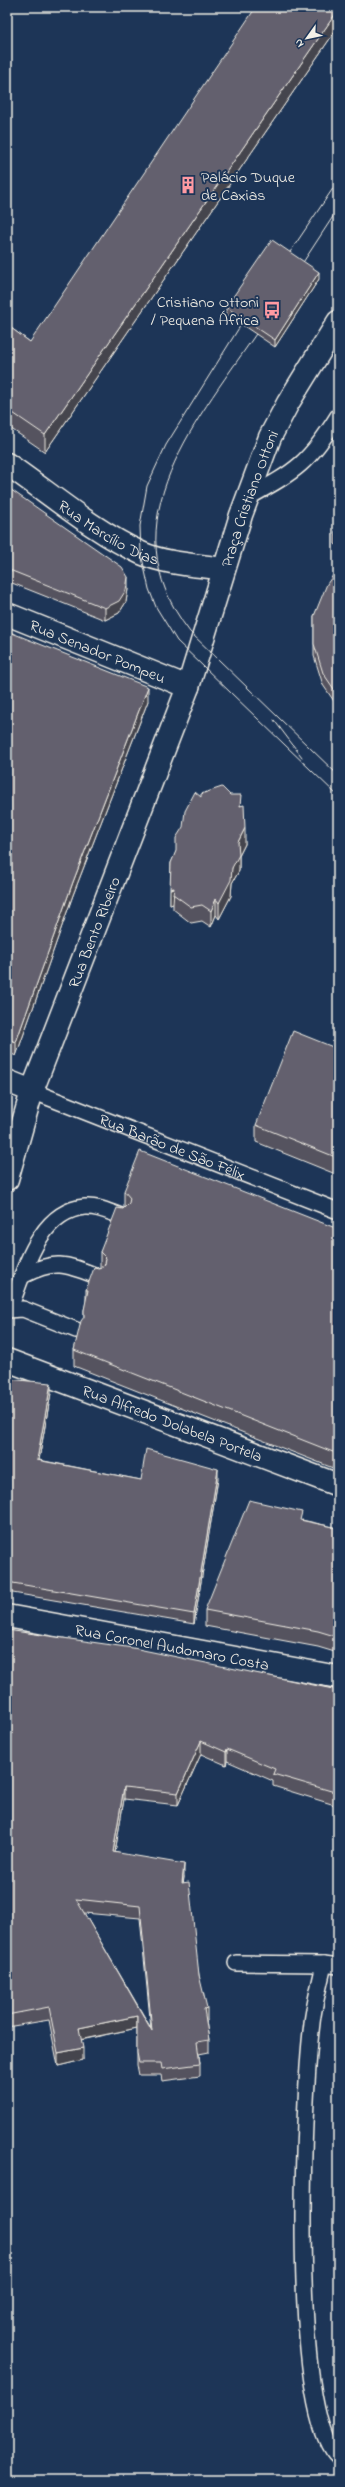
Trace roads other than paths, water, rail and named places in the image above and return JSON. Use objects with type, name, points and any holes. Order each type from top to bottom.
[{"type":"street","name":"Praça Cristiano Ottoni","points":[[188,687],[224,569],[248,497],[270,438],[284,410],[338,322]]},
{"type":"street","name":"Rua Marcílio Dias","points":[[7,464],[100,529],[141,553],[175,562],[224,569]]},
{"type":"street","name":"Rua Senador Pompeu","points":[[7,614],[188,687]]},
{"type":"street","name":"Rua Bento Ribeiro","points":[[7,1179],[13,1138],[188,687]]},
{"type":"street","name":"Rua Barão de São Félix","points":[[7,1081],[32,1091]]},
{"type":"street","name":"Rua Alfredo Dolabela Portela","points":[[7,1360],[338,1486]]},
{"type":"street","name":"Rua Coronel Audomaro Costa","points":[[7,1616],[338,1677]]},
{"type":"lane","points":[[248,497],[292,473],[303,464],[320,444],[338,416]]},
{"type":"lane","name":"Rua Barão de São Félix","points":[[32,1091],[338,1211]]},
{"type":"lane","points":[[76,1330],[29,1312],[8,1309],[39,1240],[48,1227],[60,1216],[84,1207],[97,1207],[121,1216]]},
{"type":"lane","points":[[24,1275],[45,1265],[58,1264],[97,1276]]},
{"type":"lane","points":[[236,1963],[331,1965],[312,2022],[303,2126],[306,2336],[319,2419],[331,2451],[338,2456]]},
{"type":"tram line","points":[[284,261],[338,181]]},
{"type":"tram line","points":[[298,270],[338,209]]},
{"type":"tram line","points":[[247,315],[166,445],[147,486],[140,526],[141,553],[149,589],[156,607],[177,641],[338,796]]},
{"type":"tram line","points":[[262,325],[212,397],[189,434],[170,472],[159,511],[156,550],[166,591],[190,632],[338,775]]},
{"type":"tram line","points":[[274,720],[302,757]]},
{"type":"place","name":"Palácio Duque de Caxias","points":[[188,185]]},
{"type":"place","name":"Cristiano Ottoni / Pequena África","points":[[272,310]]}]
